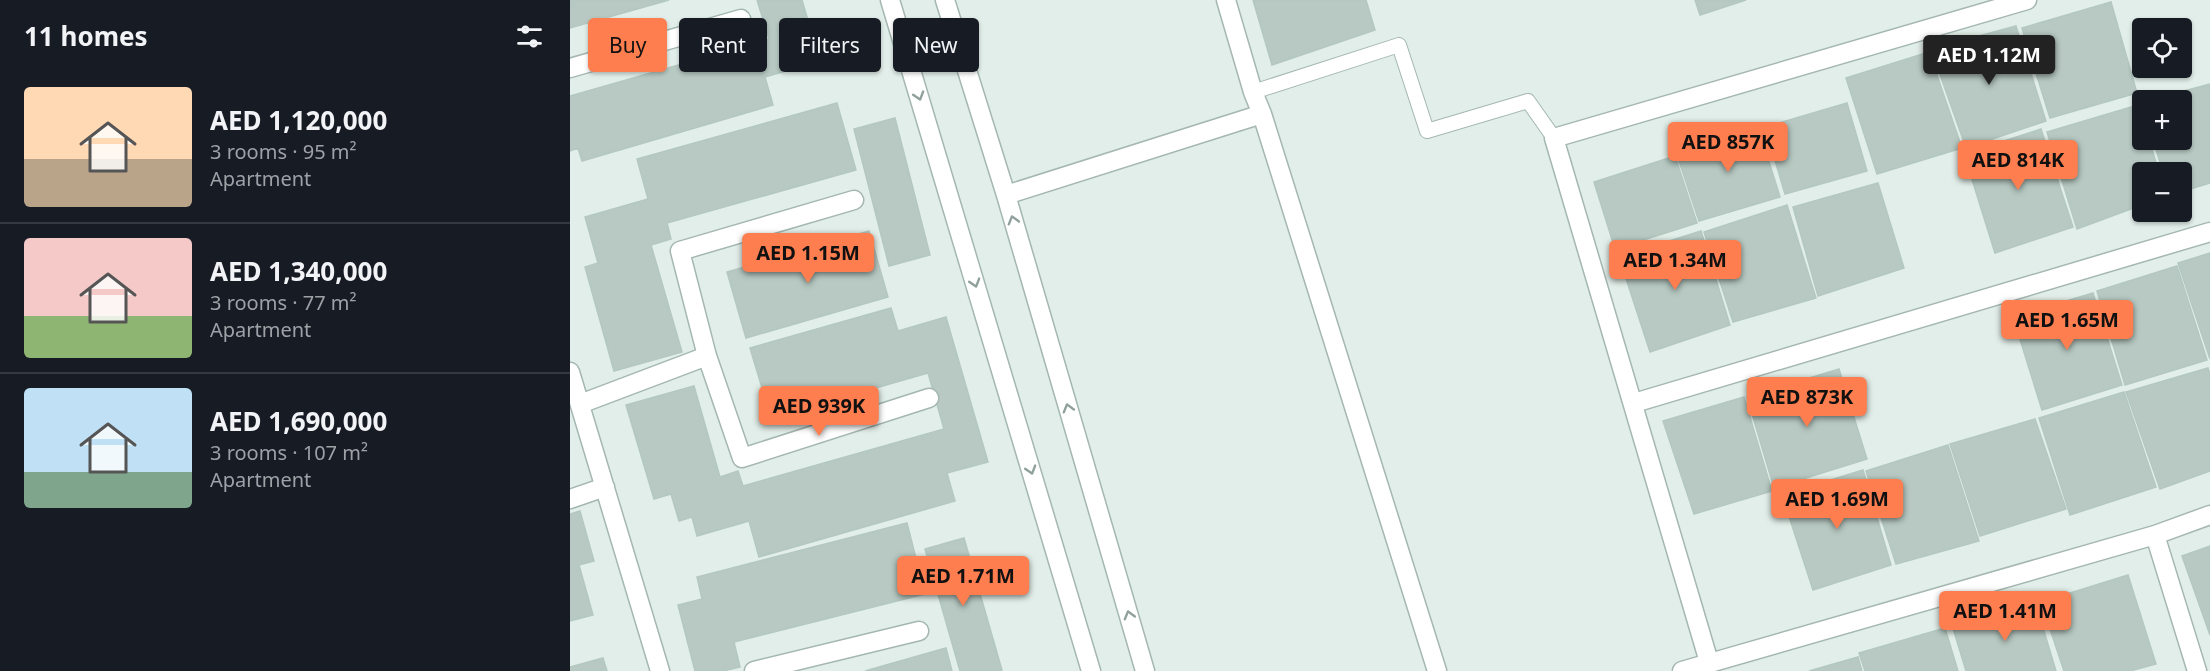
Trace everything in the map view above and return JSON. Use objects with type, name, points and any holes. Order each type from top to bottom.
[{"type":"street","points":[[890,0],[1091,671]]},
{"type":"street","points":[[945,0],[1006,195],[1145,671]]},
{"type":"street","points":[[1226,0],[1252,92],[1262,114],[1437,671]]},
{"type":"street","points":[[1709,662],[1554,138],[2027,0]]},
{"type":"street","points":[[570,68],[679,37]]},
{"type":"street","points":[[1006,195],[1262,114]]},
{"type":"street","points":[[854,200],[680,252],[707,356],[742,458],[929,398]]},
{"type":"street","points":[[1634,403],[2210,232]]},
{"type":"street","points":[[580,404],[707,356]]},
{"type":"street","points":[[570,372],[660,671]]},
{"type":"street","points":[[570,499],[605,487]]},
{"type":"street","points":[[1682,671],[2154,535],[2210,515]]},
{"type":"street","points":[[2154,535],[2198,671]]},
{"type":"street","points":[[753,671],[919,631]]},
{"type":"lane","points":[[1252,92],[1399,45],[1427,131],[1528,100],[1554,138]]},
{"type":"building","points":[[570,0],[669,0],[605,18],[588,18],[588,23],[570,28]]},
{"type":"building","points":[[757,0],[802,0],[807,18],[779,18],[779,72],[782,72],[765,77],[773,105],[582,161],[578,148],[570,151],[570,96],[654,72],[667,72],[667,68],[679,65],[679,72],[767,72],[767,40],[769,39],[767,18],[763,18]]},
{"type":"building","points":[[1253,0],[1366,0],[1375,30],[1272,65]]},
{"type":"building","points":[[1695,0],[1746,0],[1700,15]]},
{"type":"building","points":[[2111,2],[2136,90],[2132,90],[2132,94],[2050,118],[2022,28]]},
{"type":"building","points":[[2016,26],[2046,121],[1966,148],[1931,49]]},
{"type":"building","points":[[1929,52],[1962,148],[1877,174],[1846,78]]},
{"type":"building","points":[[2210,84],[2210,183],[2192,189],[2192,162],[2160,162],[2156,150],[2192,150],[2192,90],[2188,90]]},
{"type":"building","points":[[837,103],[856,170],[667,223],[671,239],[651,245],[682,352],[614,371],[585,267],[598,263],[585,217],[648,199],[637,159]]},
{"type":"building","points":[[1847,103],[1867,171],[1785,194],[1765,127]]},
{"type":"building","points":[[2132,107],[2132,150],[2152,150],[2156,162],[2132,162],[2132,209],[2077,229],[2047,132]]},
{"type":"building","points":[[895,118],[930,255],[889,266],[854,129]]},
{"type":"building","points":[[1757,123],[1780,197],[1699,221],[1676,152]]},
{"type":"building","points":[[2041,129],[2073,227],[1995,253],[1964,154]]},
{"type":"building","points":[[1675,156],[1697,223],[1615,249],[1594,182]]},
{"type":"building","points":[[1878,183],[1904,268],[1818,296],[1793,207]]},
{"type":"building","points":[[1787,205],[1816,298],[1733,322],[1704,232]]},
{"type":"building","points":[[869,231],[888,297],[746,338],[727,272]]},
{"type":"building","points":[[1701,231],[1730,325],[1650,352],[1619,257]]},
{"type":"building","points":[[2210,253],[2210,359],[2178,263]]},
{"type":"building","points":[[2177,266],[2207,360],[2125,385],[2097,291]]},
{"type":"building","points":[[2093,293],[2122,385],[2042,410],[2013,317]]},
{"type":"building","points":[[891,308],[898,331],[946,317],[988,462],[947,473],[955,501],[759,557],[749,521],[697,536],[692,517],[679,521],[671,494],[654,499],[626,405],[694,386],[720,477],[738,471],[743,486],[944,429],[928,373],[771,418],[750,348]]},
{"type":"building","points":[[2208,368],[2210,374],[2210,471],[2160,489],[2126,392]]},
{"type":"building","points":[[1839,369],[1867,459],[1774,488],[1747,397]]},
{"type":"building","points":[[2124,392],[2156,487],[2070,515],[2039,418]]},
{"type":"building","points":[[1744,397],[1772,491],[1694,514],[1663,421]]},
{"type":"building","points":[[2035,419],[2066,509],[1980,536],[1950,444]]},
{"type":"building","points":[[1948,445],[1979,541],[1896,564],[1866,471]]},
{"type":"building","points":[[1863,470],[1891,565],[1813,590],[1782,495]]},
{"type":"building","points":[[580,511],[594,561],[579,565],[593,615],[570,621],[570,514]]},
{"type":"building","points":[[907,523],[925,594],[734,642],[740,667],[723,671],[695,671],[678,605],[702,599],[697,577]]},
{"type":"building","points":[[964,538],[1002,670],[1000,671],[960,671],[925,549]]},
{"type":"building","points":[[2210,546],[2210,635],[2182,556]]},
{"type":"building","points":[[2128,575],[2156,664],[2130,671],[2064,671],[2041,602]]},
{"type":"building","points":[[2035,601],[2056,671],[1966,671],[1952,625]]},
{"type":"building","points":[[1945,628],[1958,671],[1865,671],[1859,653]]},
{"type":"building","points":[[946,648],[952,671],[865,671]]},
{"type":"building","points":[[1858,657],[1862,671],[1809,671]]},
{"type":"building","points":[[603,658],[607,671],[570,671],[570,667]]}]
